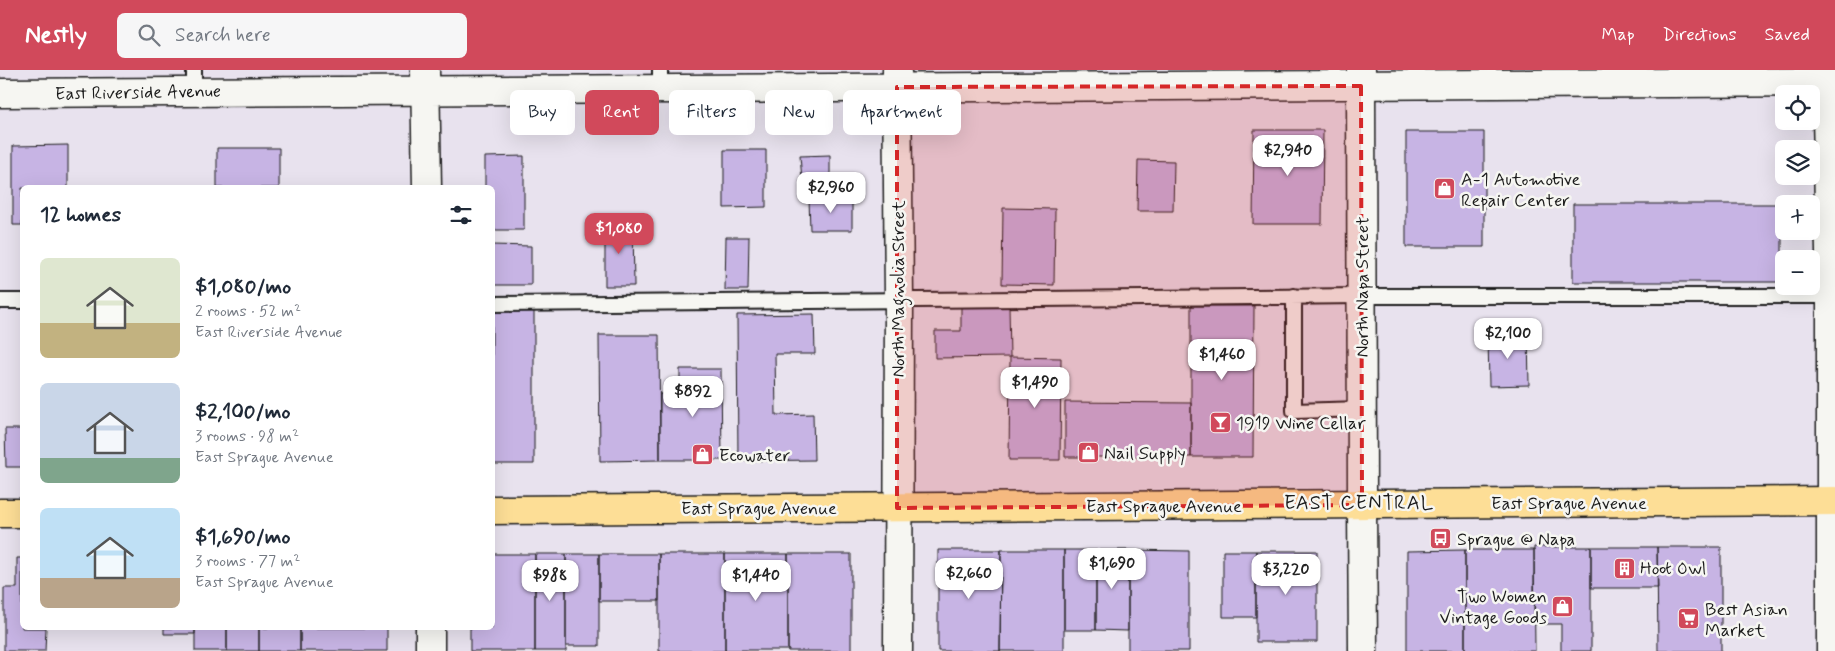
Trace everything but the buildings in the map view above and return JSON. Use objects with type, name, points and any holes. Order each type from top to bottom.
[{"type":"main road","name":"East Sprague Avenue","points":[[495,510],[1833,501]]},
{"type":"main road","points":[[0,513],[20,513]]},
{"type":"street","name":"North Napa Street","points":[[1361,78],[1363,651]]},
{"type":"street","name":"East Riverside Avenue","points":[[0,93],[194,81],[1829,78]]},
{"type":"street","points":[[1829,78],[1833,296],[1831,651]]},
{"type":"street","name":"North Magnolia Street","points":[[897,79],[899,300],[898,651]]},
{"type":"street","points":[[425,80],[427,185]]},
{"type":"street","points":[[430,630],[430,651]]},
{"type":"lane","points":[[495,304],[1294,296],[1833,296]]},
{"type":"lane","points":[[1294,296],[1294,410],[1362,409]]},
{"type":"lane","points":[[0,301],[20,301]]},
{"type":"highlighted area","points":[[1361,86],[1362,505],[897,508],[897,87]]},
{"type":"place","name":"A-1 Automotive Repair Center","points":[[1445,189]]},
{"type":"place","name":"1919 Wine Cellar","points":[[1220,423]]},
{"type":"place","name":"Nail Supply","points":[[1088,453]]},
{"type":"place","name":"Ecowater","points":[[703,455]]},
{"type":"place","name":"Sprague @ Napa","points":[[1441,539]]},
{"type":"place","name":"Hoot Owl","points":[[1624,568]]},
{"type":"place","name":"Two Women Vintage Goods","points":[[1563,606]]},
{"type":"place","name":"Best Asian Market","points":[[1689,619]]},
{"type":"district","name":"EAST CENTRAL","points":[[1359,502]]}]
